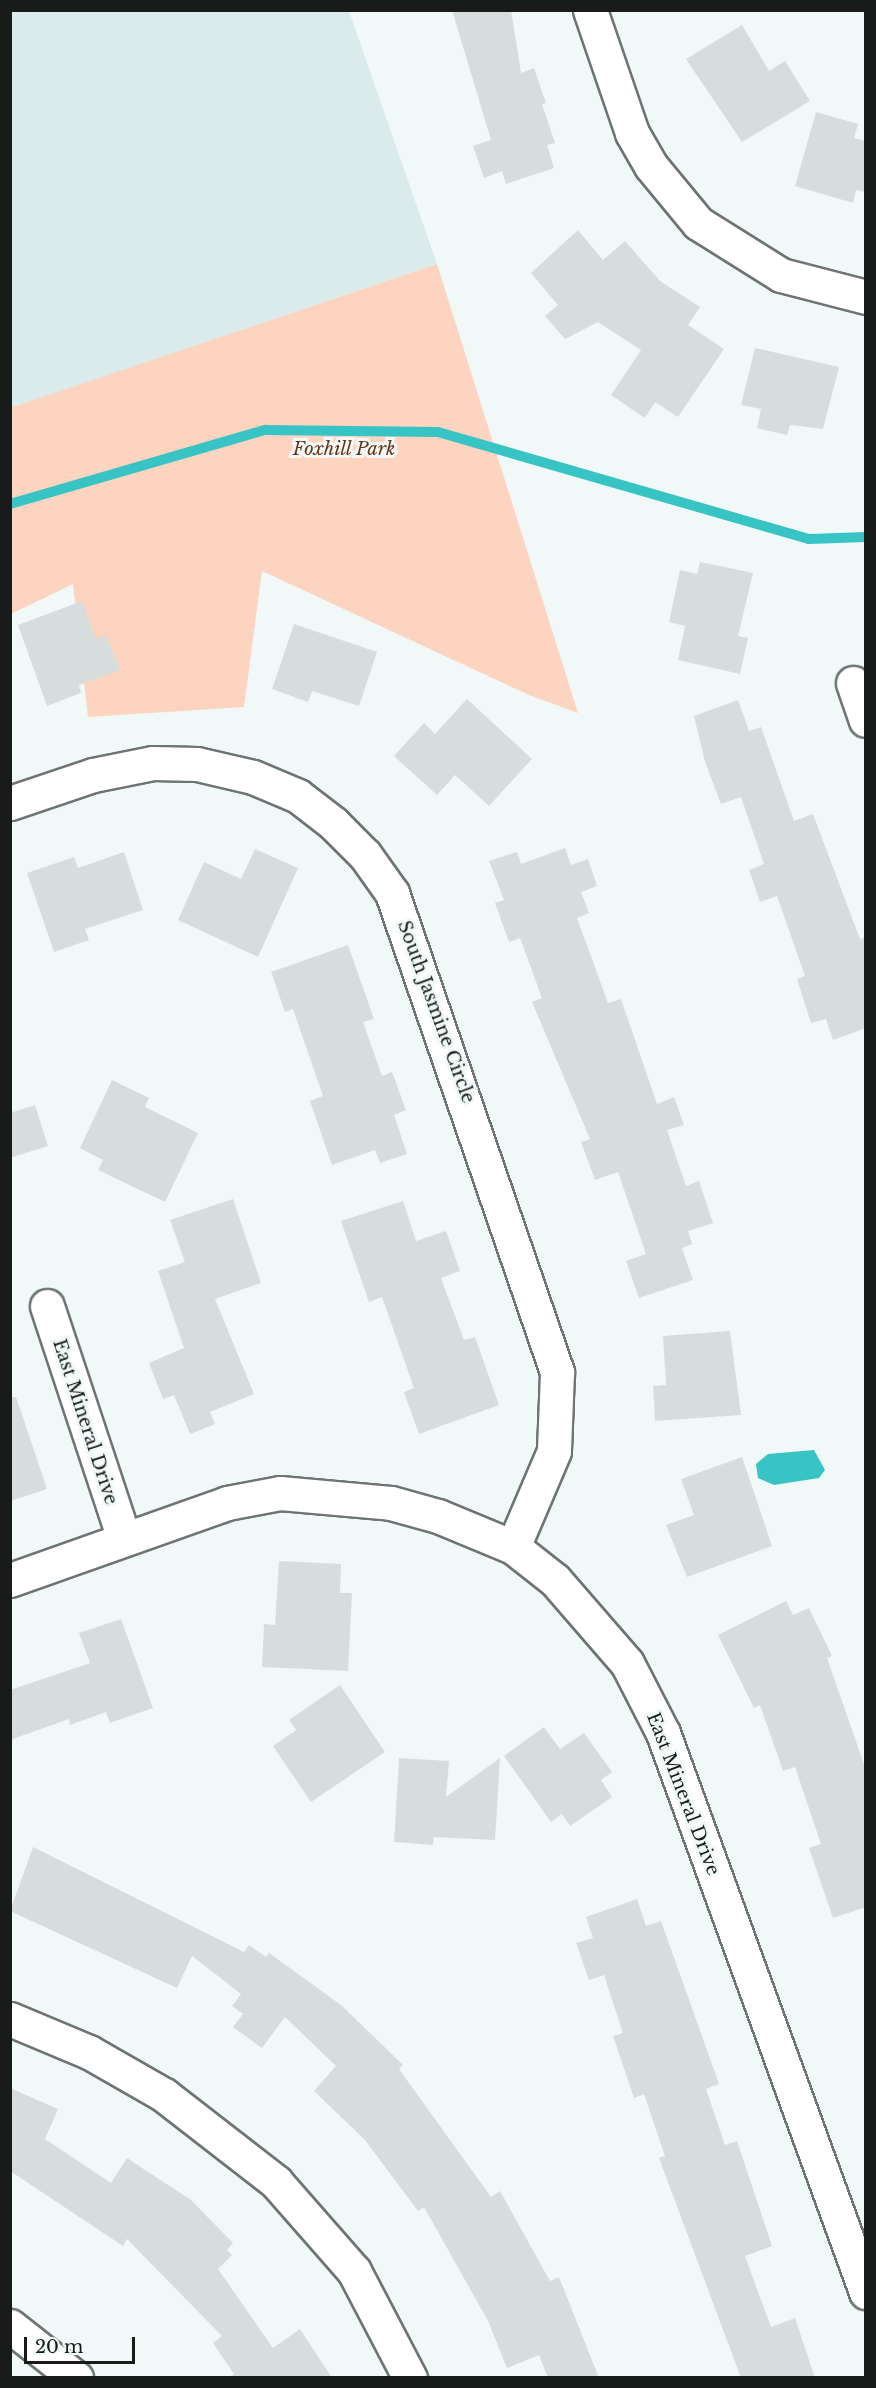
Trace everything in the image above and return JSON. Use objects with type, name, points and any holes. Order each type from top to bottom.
[{"type":"street","points":[[590,10],[632,133],[651,166],[698,223],[781,275],[866,297]]},
{"type":"street","points":[[853,683],[866,720]]},
{"type":"street","name":"South Jasmine Circle","points":[[10,803],[93,776],[153,763],[197,764],[253,777],[298,796],[366,855],[385,884],[415,949],[557,1372],[554,1451],[513,1547]]},
{"type":"street","name":"East Mineral Drive","points":[[47,1306],[123,1539]]},
{"type":"street","name":"East Mineral Drive","points":[[10,1580],[227,1503],[280,1494],[391,1503],[513,1547],[555,1580],[627,1663],[663,1733],[866,2292]]},
{"type":"street","points":[[10,2019],[89,2052],[164,2095],[276,2182],[354,2271],[410,2378]]},
{"type":"street","points":[[10,2326],[76,2378]]},
{"type":"shaded area","points":[[10,11],[349,11],[437,264],[11,408]]},
{"type":"green space","name":"Foxhill Park","points":[[437,264],[578,713],[529,695],[262,571],[244,707],[88,717],[73,584],[11,614],[10,408]]},
{"type":"water","points":[[814,1450],[825,1470],[819,1478],[774,1485],[758,1478],[756,1464],[768,1454]]},
{"type":"building","points":[[452,10],[511,10],[521,73],[534,68],[546,103],[542,104],[555,143],[547,145],[554,168],[506,184],[502,171],[484,178],[473,146],[491,140]]},
{"type":"building","points":[[742,25],[769,71],[785,61],[810,101],[742,142],[686,59]]},
{"type":"building","points":[[816,112],[858,124],[854,138],[866,141],[866,192],[856,190],[853,203],[795,186]]},
{"type":"building","points":[[578,230],[603,260],[625,241],[660,281],[700,307],[688,325],[724,349],[678,417],[655,402],[645,418],[611,395],[641,350],[598,322],[565,339],[545,316],[558,305],[531,273]]},
{"type":"building","points":[[755,348],[839,367],[823,429],[790,425],[787,435],[757,428],[761,409],[741,405]]},
{"type":"building","points":[[700,562],[753,573],[738,636],[748,638],[740,674],[678,660],[685,626],[669,622],[680,570],[697,574]]},
{"type":"building","points":[[82,601],[96,639],[106,635],[120,670],[79,685],[81,693],[47,706],[18,625]]},
{"type":"building","points":[[294,624],[377,652],[359,706],[312,691],[308,702],[272,689]]},
{"type":"building","points":[[467,699],[532,759],[489,806],[455,775],[437,795],[394,756],[424,723],[435,734]]},
{"type":"building","points":[[738,700],[749,731],[761,727],[794,821],[813,814],[860,939],[866,937],[866,1028],[833,1040],[826,1019],[811,1023],[797,979],[805,976],[777,896],[760,902],[749,870],[764,864],[741,797],[721,804],[705,762],[694,716]]},
{"type":"building","points":[[565,848],[571,865],[588,859],[597,886],[581,892],[589,913],[577,918],[608,1003],[621,999],[657,1104],[674,1097],[684,1125],[667,1130],[686,1186],[699,1181],[713,1223],[688,1231],[692,1244],[682,1248],[693,1280],[639,1298],[626,1261],[646,1254],[618,1172],[595,1180],[581,1142],[590,1139],[532,1002],[542,998],[520,938],[509,942],[495,903],[504,900],[489,861],[517,852],[521,864]]},
{"type":"building","points":[[255,849],[298,868],[258,957],[178,920],[204,862],[241,879]]},
{"type":"building","points":[[124,852],[143,910],[85,929],[89,940],[54,952],[27,873],[74,857],[78,868]]},
{"type":"building","points":[[348,945],[374,1019],[363,1022],[382,1076],[392,1072],[406,1110],[394,1115],[407,1154],[380,1163],[375,1150],[332,1165],[310,1101],[323,1096],[293,1009],[285,1012],[271,972]]},
{"type":"building","points":[[112,1080],[149,1098],[145,1107],[198,1133],[165,1202],[98,1170],[103,1160],[80,1148]]},
{"type":"building","points":[[35,1105],[48,1146],[10,1158],[10,1113]]},
{"type":"building","points":[[233,1199],[261,1283],[215,1299],[254,1394],[210,1412],[215,1424],[190,1434],[174,1395],[163,1399],[149,1363],[184,1348],[158,1271],[185,1262],[170,1220]]},
{"type":"building","points":[[403,1201],[416,1241],[446,1231],[460,1271],[441,1278],[464,1340],[475,1337],[499,1405],[419,1434],[404,1392],[414,1388],[382,1297],[369,1302],[341,1221]]},
{"type":"building","points":[[730,1331],[741,1415],[655,1421],[653,1386],[666,1385],[663,1336]]},
{"type":"building","points":[[16,1397],[47,1489],[10,1501],[10,1398]]},
{"type":"building","points":[[742,1457],[772,1546],[687,1577],[666,1525],[694,1515],[681,1479]]},
{"type":"building","points":[[279,1561],[341,1564],[340,1593],[352,1593],[348,1671],[262,1667],[264,1624],[275,1625]]},
{"type":"building","points":[[786,1601],[793,1615],[809,1608],[832,1656],[827,1658],[866,1770],[866,1907],[833,1918],[809,1848],[821,1844],[795,1767],[783,1771],[760,1705],[754,1708],[718,1635]]},
{"type":"building","points":[[121,1619],[153,1708],[110,1723],[106,1712],[70,1725],[69,1719],[10,1740],[10,1690],[90,1663],[79,1633]]},
{"type":"building","points":[[340,1685],[385,1752],[311,1802],[273,1746],[296,1730],[289,1720]]},
{"type":"building","points":[[544,1727],[560,1749],[584,1733],[612,1772],[601,1780],[612,1797],[570,1826],[562,1814],[551,1822],[504,1756]]},
{"type":"building","points":[[399,1758],[449,1761],[446,1797],[500,1758],[495,1840],[434,1837],[433,1845],[394,1842]]},
{"type":"building","points":[[33,1847],[244,1952],[249,1945],[266,1957],[269,1953],[341,2005],[403,2065],[399,2069],[491,2197],[500,2191],[550,2281],[559,2277],[599,2378],[548,2378],[539,2355],[507,2368],[488,2321],[424,2207],[418,2211],[365,2140],[314,2091],[336,2066],[285,2017],[262,2048],[233,2027],[243,2014],[232,2006],[241,1994],[192,1956],[177,1988],[10,1911]]},
{"type":"building","points":[[637,1899],[646,1926],[661,1921],[719,2084],[706,2089],[725,2145],[737,2141],[772,2246],[745,2256],[771,2327],[795,2318],[815,2378],[741,2378],[659,2158],[665,2156],[644,2094],[634,2098],[613,2036],[623,2033],[604,1975],[589,1980],[576,1943],[593,1938],[586,1917]]},
{"type":"building","points":[[10,2088],[58,2109],[45,2139],[111,2183],[127,2158],[191,2200],[233,2243],[227,2250],[232,2255],[218,2269],[273,2348],[300,2329],[332,2378],[229,2378],[234,2374],[213,2343],[222,2336],[127,2239],[123,2246],[10,2171]]},
{"type":"waterway","points":[[10,504],[265,430],[438,432],[809,539],[866,537]]}]
